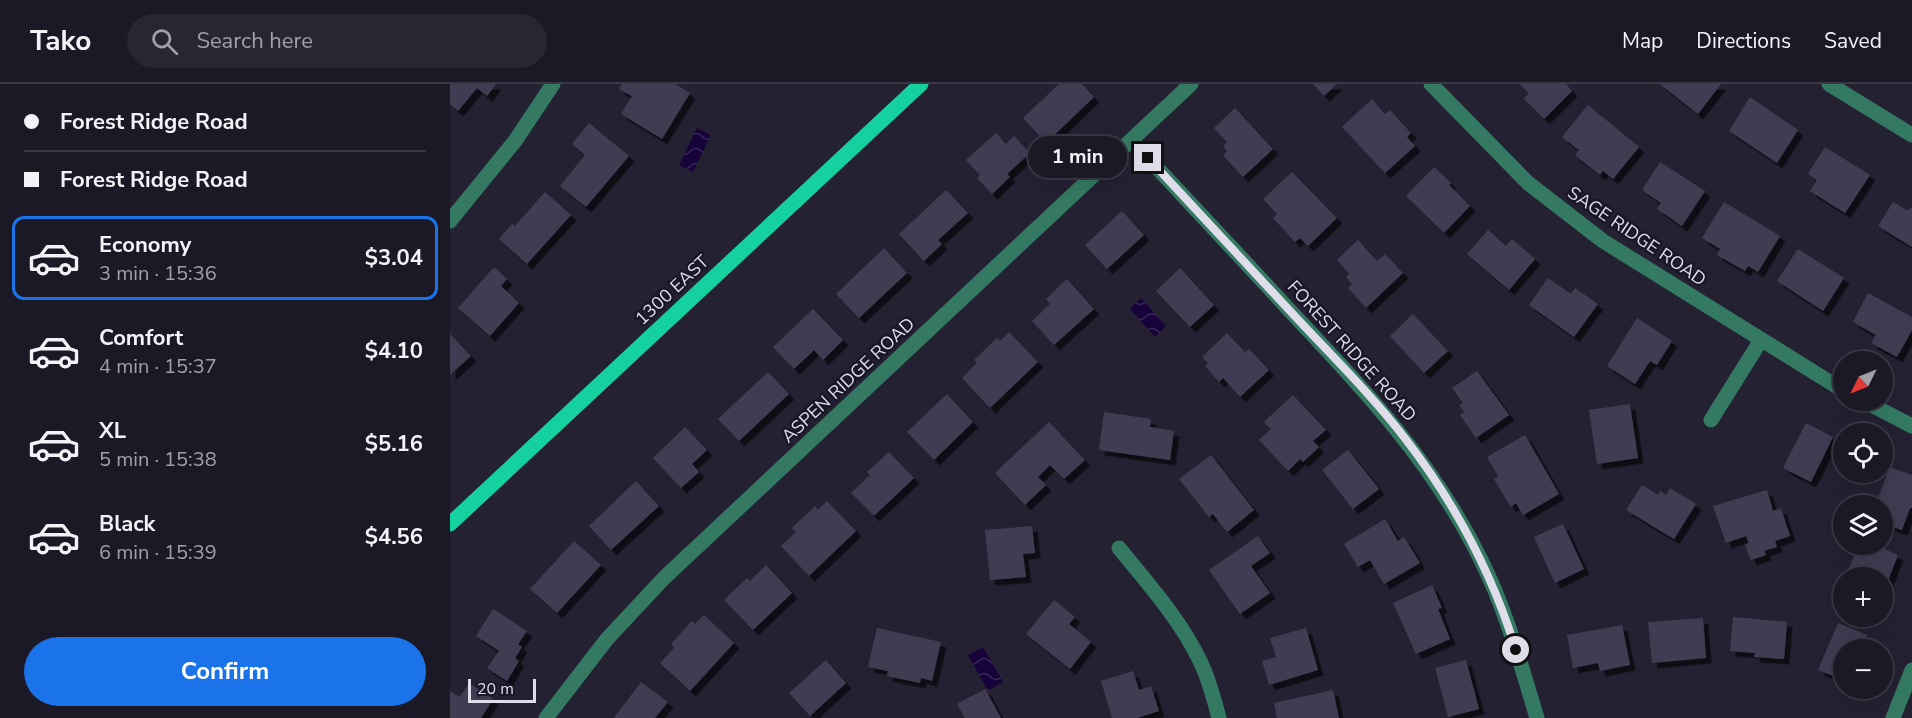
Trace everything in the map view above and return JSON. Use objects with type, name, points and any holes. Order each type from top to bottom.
[{"type":"main road","name":"1300 EAST","points":[[450,524],[921,84]]},
{"type":"street","points":[[450,220],[515,141],[553,84]]},
{"type":"street","name":"ASPEN RIDGE ROAD","points":[[546,718],[607,639],[664,578],[1191,84]]},
{"type":"street","name":"SAGE RIDGE ROAD","points":[[1431,84],[1528,183],[1603,241],[1833,384]]},
{"type":"street","points":[[1829,84],[1912,135]]},
{"type":"street","name":"FOREST RIDGE ROAD","points":[[1132,141],[1357,382],[1404,437],[1446,497],[1482,561],[1509,627],[1537,718]]},
{"type":"street","points":[[1711,420],[1761,340]]},
{"type":"street","points":[[1883,411],[1912,426]]},
{"type":"street","points":[[1119,548],[1169,611],[1186,637],[1200,661],[1219,718]]},
{"type":"street","points":[[1893,718],[1912,669]]},
{"type":"water","points":[[697,128],[711,135],[693,172],[679,165]]},
{"type":"water","points":[[1141,298],[1166,326],[1155,337],[1130,309]]},
{"type":"water","points":[[983,647],[1003,682],[988,691],[968,655]]},
{"type":"building","points":[[450,84],[496,84],[487,96],[477,88],[458,111],[450,104]]},
{"type":"building","points":[[622,84],[675,84],[690,93],[662,139],[621,114],[632,96],[619,89]]},
{"type":"building","points":[[1059,84],[1082,84],[1094,97],[1046,143],[1023,118]]},
{"type":"building","points":[[1313,84],[1337,84],[1324,96]]},
{"type":"building","points":[[1520,84],[1566,84],[1572,91],[1544,119],[1524,99],[1529,93]]},
{"type":"building","points":[[1660,84],[1721,84],[1698,114]]},
{"type":"building","points":[[1750,97],[1798,130],[1777,163],[1729,131]]},
{"type":"building","points":[[1372,99],[1385,114],[1390,110],[1411,133],[1407,137],[1415,146],[1385,173],[1342,127]]},
{"type":"building","points":[[1588,105],[1639,147],[1613,179],[1603,171],[1600,175],[1575,155],[1579,150],[1562,137]]},
{"type":"building","points":[[1235,108],[1273,149],[1243,177],[1223,155],[1227,151],[1223,146],[1227,142],[1214,128]]},
{"type":"building","points":[[589,123],[629,156],[586,207],[560,186],[585,155],[572,144]]},
{"type":"building","points":[[996,133],[1006,144],[1014,136],[1030,153],[1007,174],[1010,177],[992,194],[977,178],[980,175],[966,160]]},
{"type":"building","points":[[1825,147],[1870,175],[1845,213],[1810,191],[1817,180],[1808,174]]},
{"type":"building","points":[[1660,162],[1705,191],[1682,226],[1657,209],[1661,203],[1642,190]]},
{"type":"building","points":[[1434,167],[1470,206],[1444,233],[1406,196]]},
{"type":"building","points":[[1292,172],[1337,218],[1308,246],[1300,238],[1295,242],[1273,218],[1277,214],[1263,199]]},
{"type":"building","points":[[946,190],[968,213],[938,240],[942,244],[924,261],[899,234]]},
{"type":"building","points":[[545,192],[571,215],[527,264],[499,239],[512,224],[515,226]]},
{"type":"building","points":[[1724,202],[1780,236],[1758,272],[1748,266],[1745,271],[1717,255],[1720,249],[1702,238]]},
{"type":"building","points":[[1893,202],[1908,211],[1910,207],[1912,208],[1912,247],[1878,226]]},
{"type":"building","points":[[1122,211],[1144,235],[1107,269],[1085,245]]},
{"type":"building","points":[[1488,230],[1506,246],[1512,239],[1535,259],[1509,290],[1467,254]]},
{"type":"building","points":[[1358,240],[1377,261],[1385,254],[1403,273],[1366,308],[1348,288],[1352,284],[1346,277],[1349,274],[1337,260]]},
{"type":"building","points":[[884,248],[907,273],[859,318],[836,294]]},
{"type":"building","points":[[1798,249],[1844,278],[1823,311],[1777,281]]},
{"type":"building","points":[[494,267],[507,279],[501,286],[519,303],[490,336],[458,308]]},
{"type":"building","points":[[1180,268],[1214,305],[1190,327],[1156,291]]},
{"type":"building","points":[[1548,278],[1571,294],[1575,288],[1598,304],[1574,337],[1529,305]]},
{"type":"building","points":[[1067,279],[1094,309],[1054,345],[1032,321],[1050,304],[1046,299]]},
{"type":"building","points":[[1868,293],[1912,317],[1912,330],[1897,357],[1893,355],[1893,351],[1886,351],[1871,343],[1876,335],[1853,322]]},
{"type":"building","points":[[813,309],[843,340],[823,360],[814,350],[794,369],[773,347]]},
{"type":"building","points":[[1413,314],[1448,351],[1424,373],[1390,336]]},
{"type":"building","points":[[1637,318],[1672,341],[1657,365],[1650,361],[1635,384],[1607,366]]},
{"type":"building","points":[[1009,332],[1038,362],[990,408],[962,378],[977,363],[974,360],[997,338],[1000,341]]},
{"type":"building","points":[[1227,333],[1245,352],[1249,349],[1269,370],[1240,397],[1223,378],[1219,382],[1205,366],[1208,363],[1202,357]]},
{"type":"building","points":[[450,334],[471,356],[450,375]]},
{"type":"building","points":[[1477,371],[1509,415],[1476,438],[1460,415],[1464,412],[1459,405],[1463,403],[1452,388]]},
{"type":"building","points":[[768,372],[789,394],[739,441],[718,419]]},
{"type":"building","points":[[947,394],[973,422],[934,460],[907,432]]},
{"type":"building","points":[[1293,395],[1326,430],[1313,441],[1319,447],[1303,462],[1300,459],[1288,471],[1259,440],[1271,429],[1264,422]]},
{"type":"building","points":[[1630,404],[1638,458],[1597,464],[1589,410]]},
{"type":"building","points":[[1104,412],[1151,419],[1150,427],[1174,431],[1170,460],[1099,450]]},
{"type":"building","points":[[1049,422],[1085,460],[1064,479],[1050,465],[1038,477],[1046,485],[1025,505],[995,473]]},
{"type":"building","points":[[1806,423],[1833,437],[1811,482],[1783,468]]},
{"type":"building","points":[[685,427],[707,450],[692,464],[699,472],[681,488],[653,458]]},
{"type":"building","points":[[1525,435],[1559,494],[1523,515],[1516,503],[1511,507],[1494,479],[1498,476],[1487,457]]},
{"type":"building","points":[[1348,450],[1379,489],[1353,509],[1322,470]]},
{"type":"building","points":[[889,452],[914,478],[874,516],[851,493],[870,475],[867,472]]},
{"type":"building","points":[[1211,455],[1254,510],[1227,532],[1213,514],[1209,517],[1179,479]]},
{"type":"building","points":[[1893,468],[1912,475],[1912,508],[1910,508],[1902,530],[1893,527],[1893,495],[1879,495],[1884,483],[1893,483]]},
{"type":"building","points":[[636,481],[659,506],[611,550],[589,526]]},
{"type":"building","points":[[1642,485],[1658,495],[1660,491],[1666,495],[1670,488],[1696,504],[1674,539],[1626,510]]},
{"type":"building","points":[[1767,490],[1773,511],[1781,508],[1790,536],[1775,541],[1777,547],[1764,551],[1766,555],[1751,560],[1745,545],[1749,543],[1746,536],[1726,543],[1713,506]]},
{"type":"building","points":[[827,501],[856,531],[809,576],[781,546],[796,532],[792,528],[815,506],[818,510]]},
{"type":"building","points":[[1385,519],[1398,541],[1404,537],[1420,563],[1384,584],[1370,560],[1358,567],[1344,544]]},
{"type":"building","points":[[1563,524],[1584,569],[1555,583],[1534,537]]},
{"type":"building","points":[[1032,526],[1035,553],[1023,554],[1026,577],[990,580],[985,530]]},
{"type":"building","points":[[1258,536],[1270,553],[1251,566],[1270,593],[1240,614],[1209,570]]},
{"type":"building","points":[[574,541],[601,565],[557,613],[530,589]]},
{"type":"building","points":[[1893,553],[1898,555],[1893,568],[1850,567],[1854,555],[1893,555]]},
{"type":"building","points":[[766,565],[792,593],[753,630],[724,600],[747,578],[750,581]]},
{"type":"building","points":[[1432,585],[1442,608],[1438,609],[1450,639],[1416,654],[1393,603]]},
{"type":"building","points":[[1054,600],[1075,617],[1069,624],[1091,642],[1070,669],[1026,634]]},
{"type":"building","points":[[493,609],[527,631],[518,644],[522,647],[515,658],[519,661],[507,681],[487,668],[499,651],[476,636]]},
{"type":"building","points":[[704,615],[734,643],[690,691],[660,663],[674,648],[671,644],[692,621],[695,624]]},
{"type":"building","points":[[1733,617],[1787,622],[1784,659],[1754,657],[1755,653],[1730,651]]},
{"type":"building","points":[[1703,618],[1706,658],[1652,663],[1648,622]]},
{"type":"building","points":[[1622,625],[1630,665],[1600,671],[1598,663],[1573,668],[1567,635]]},
{"type":"building","points":[[1836,627],[1848,627],[1867,635],[1865,639],[1833,639],[1833,676],[1818,670]]},
{"type":"building","points":[[877,628],[941,642],[932,681],[921,678],[920,683],[887,676],[888,671],[868,667]]},
{"type":"building","points":[[1306,628],[1318,670],[1269,685],[1262,661],[1276,657],[1270,638]]},
{"type":"building","points":[[826,660],[846,683],[810,716],[789,693]]},
{"type":"building","points":[[1466,660],[1479,709],[1448,717],[1435,668]]},
{"type":"building","points":[[1133,671],[1139,690],[1151,686],[1159,711],[1137,718],[1112,718],[1101,681]]},
{"type":"building","points":[[641,682],[668,702],[655,718],[614,718]]},
{"type":"building","points":[[469,683],[493,699],[481,718],[450,718],[450,691],[460,697]]},
{"type":"building","points":[[985,689],[1001,718],[965,718],[957,704]]},
{"type":"building","points":[[1333,690],[1339,718],[1277,718],[1274,703]]},
{"type":"route","points":[[1148,158],[1357,382],[1404,437],[1446,497],[1482,561],[1516,650]]}]
